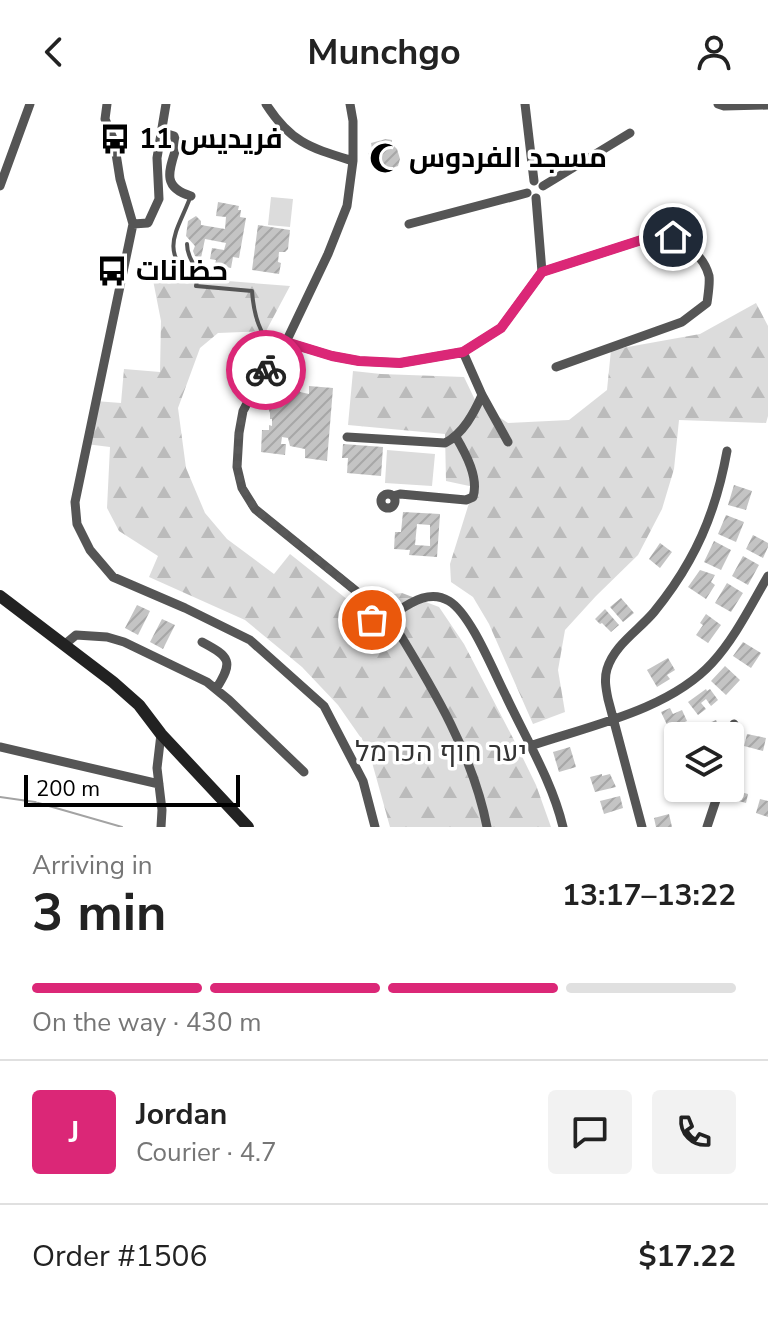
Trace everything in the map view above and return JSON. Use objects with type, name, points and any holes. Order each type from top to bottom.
[{"type":"street","points":[[0,186],[5,161],[30,104]]},
{"type":"street","points":[[107,104],[105,119],[114,141],[120,179],[133,224],[75,502],[77,524],[90,550],[113,577],[250,640],[324,706],[363,781],[375,827]]},
{"type":"street","points":[[133,224],[148,223],[159,199],[157,158],[166,104]]},
{"type":"street","points":[[266,104],[282,128],[311,148],[353,161]]},
{"type":"street","points":[[350,104],[353,161],[347,206],[286,342],[261,377],[243,411],[237,467],[242,488],[255,509],[377,608]]},
{"type":"street","points":[[409,224],[542,194],[525,104]]},
{"type":"street","points":[[718,104],[768,105]]},
{"type":"street","points":[[161,132],[174,136],[177,141],[169,170],[171,184],[181,193],[191,196]]},
{"type":"street","points":[[542,272],[532,195],[527,185],[538,184],[630,133]]},
{"type":"street","points":[[286,342],[359,361],[400,363],[463,352],[501,328],[542,272],[660,234],[673,237],[697,252],[709,277],[707,303],[682,322],[556,367]]},
{"type":"street","points":[[463,352],[508,442]]},
{"type":"street","points":[[347,437],[445,443],[456,437],[482,395]]},
{"type":"street","points":[[393,496],[466,500],[473,497],[473,475],[456,437]]},
{"type":"street","points":[[642,827],[613,718],[605,682],[607,670],[621,645],[653,613],[688,564],[718,496],[727,451]]},
{"type":"street","points":[[530,746],[650,705],[671,695],[702,673],[736,630],[768,576]]},
{"type":"street","points":[[0,596],[139,705],[161,734],[248,827]]},
{"type":"street","points":[[398,611],[411,602],[428,597],[447,599],[467,621],[552,792],[563,827]]},
{"type":"street","points":[[386,605],[398,611],[400,620],[396,628],[383,632],[376,628],[373,616],[377,608],[386,605]]},
{"type":"street","points":[[396,628],[434,691],[468,764],[487,827]]},
{"type":"street","points":[[64,645],[76,635],[116,639],[199,678],[216,689],[304,772]]},
{"type":"street","points":[[202,642],[223,654],[226,661],[226,672],[216,689]]},
{"type":"street","points":[[161,734],[157,768],[161,827]]},
{"type":"street","points":[[0,747],[159,784]]},
{"type":"street","points":[[707,827],[715,802]]},
{"type":"lane","points":[[191,196],[173,250],[184,274],[190,281],[197,281]]},
{"type":"lane","points":[[187,244],[188,255],[197,270],[196,286],[252,291],[254,315],[262,336],[276,356]]},
{"type":"green space","points":[[271,197],[293,199],[290,227],[268,225]]},
{"type":"green space","name":"יער חוף הכרמל","points":[[152,275],[290,286],[266,331],[218,333],[200,348],[178,408],[186,468],[205,513],[227,539],[274,574],[290,554],[348,600],[402,593],[439,607],[464,644],[516,744],[536,785],[551,827],[390,827],[368,748],[338,705],[302,667],[245,620],[149,577],[158,556],[119,531],[107,508],[110,447],[86,444],[95,401],[121,403],[124,369],[160,372],[161,321]]},
{"type":"green space","points":[[756,303],[768,326],[766,423],[679,420],[674,469],[662,509],[638,555],[565,630],[558,670],[565,712],[533,724],[489,624],[473,597],[451,582],[450,564],[474,487],[446,481],[445,434],[348,425],[353,371],[464,377],[476,402],[508,423],[569,420],[607,390],[611,350],[700,334]]},
{"type":"green space","points":[[387,450],[435,454],[432,486],[385,483]]},
{"type":"building","points":[[392,140],[400,159],[398,166],[381,172],[372,166],[368,154],[372,149],[371,143]]},
{"type":"building","points":[[218,202],[239,206],[240,217],[246,218],[239,258],[233,257],[231,268],[215,265],[216,260],[210,259],[212,248],[224,250],[226,243],[205,239],[201,258],[195,256],[195,246],[186,236],[188,221],[196,216],[201,225],[225,229],[226,217],[216,216]]},
{"type":"building","points":[[258,225],[290,230],[288,249],[279,252],[279,274],[252,270]]},
{"type":"building","points":[[271,376],[299,380],[300,392],[309,394],[309,386],[333,388],[327,461],[305,458],[305,449],[290,446],[288,438],[282,437],[281,444],[286,444],[285,455],[261,452],[262,430],[269,430],[269,425],[272,426],[266,402],[273,395]]},
{"type":"building","points":[[343,444],[383,447],[381,476],[347,473],[348,458],[342,458]]},
{"type":"building","points":[[734,485],[752,491],[746,510],[728,505]]},
{"type":"building","points":[[403,512],[440,514],[437,557],[409,555],[410,550],[394,549],[395,532],[401,532]],"holes":[[[417,524],[430,525],[430,546],[415,545]]]},
{"type":"building","points":[[726,515],[744,522],[736,542],[718,534]]},
{"type":"building","points":[[753,535],[768,543],[763,558],[746,549]]},
{"type":"building","points":[[714,541],[731,550],[721,570],[704,562]]},
{"type":"building","points":[[660,543],[672,552],[660,568],[649,559]]},
{"type":"building","points":[[743,556],[759,565],[748,585],[732,576]]},
{"type":"building","points":[[700,570],[715,575],[711,582],[715,585],[706,599],[688,587]]},
{"type":"building","points":[[727,583],[743,593],[731,612],[715,603]]},
{"type":"building","points":[[621,598],[634,613],[623,622],[610,607]]},
{"type":"building","points":[[137,605],[150,611],[138,635],[125,628]]},
{"type":"building","points":[[605,609],[619,625],[611,632],[595,619]]},
{"type":"building","points":[[706,614],[721,625],[708,643],[696,635]]},
{"type":"building","points":[[162,619],[175,625],[163,649],[150,642]]},
{"type":"building","points":[[743,642],[761,653],[751,668],[733,656]]},
{"type":"building","points":[[668,658],[675,670],[667,675],[670,679],[657,687],[647,670]]},
{"type":"building","points":[[725,666],[740,680],[726,695],[711,681]]},
{"type":"building","points":[[710,689],[718,700],[711,706],[706,699],[701,703],[706,709],[698,715],[688,702]]},
{"type":"building","points":[[670,708],[673,714],[682,710],[687,721],[666,722],[661,712]]},
{"type":"building","points":[[747,734],[766,738],[763,751],[744,746]]},
{"type":"building","points":[[570,747],[576,767],[559,772],[553,752]]},
{"type":"building","points":[[610,774],[616,787],[595,792],[590,777]]},
{"type":"building","points":[[620,796],[623,808],[604,814],[600,801]]},
{"type":"building","points":[[760,799],[768,801],[768,817],[756,813]]},
{"type":"building","points":[[669,814],[672,827],[656,827],[654,818]]},
{"type":"waterway","points":[[0,797],[35,802],[122,827]]},
{"type":"way so far","points":[[266,370],[243,411],[237,467],[242,488],[255,509],[377,608],[372,620]]},
{"type":"place","name":"فريديس 11","points":[[115,139]]},
{"type":"place","name":"مسجد الفردوس","points":[[385,158]]},
{"type":"place","name":"حضانات","points":[[112,271]]},
{"type":"route","points":[[266,370],[286,342],[359,361],[400,363],[463,352],[501,328],[542,272],[660,234],[673,237]]}]
